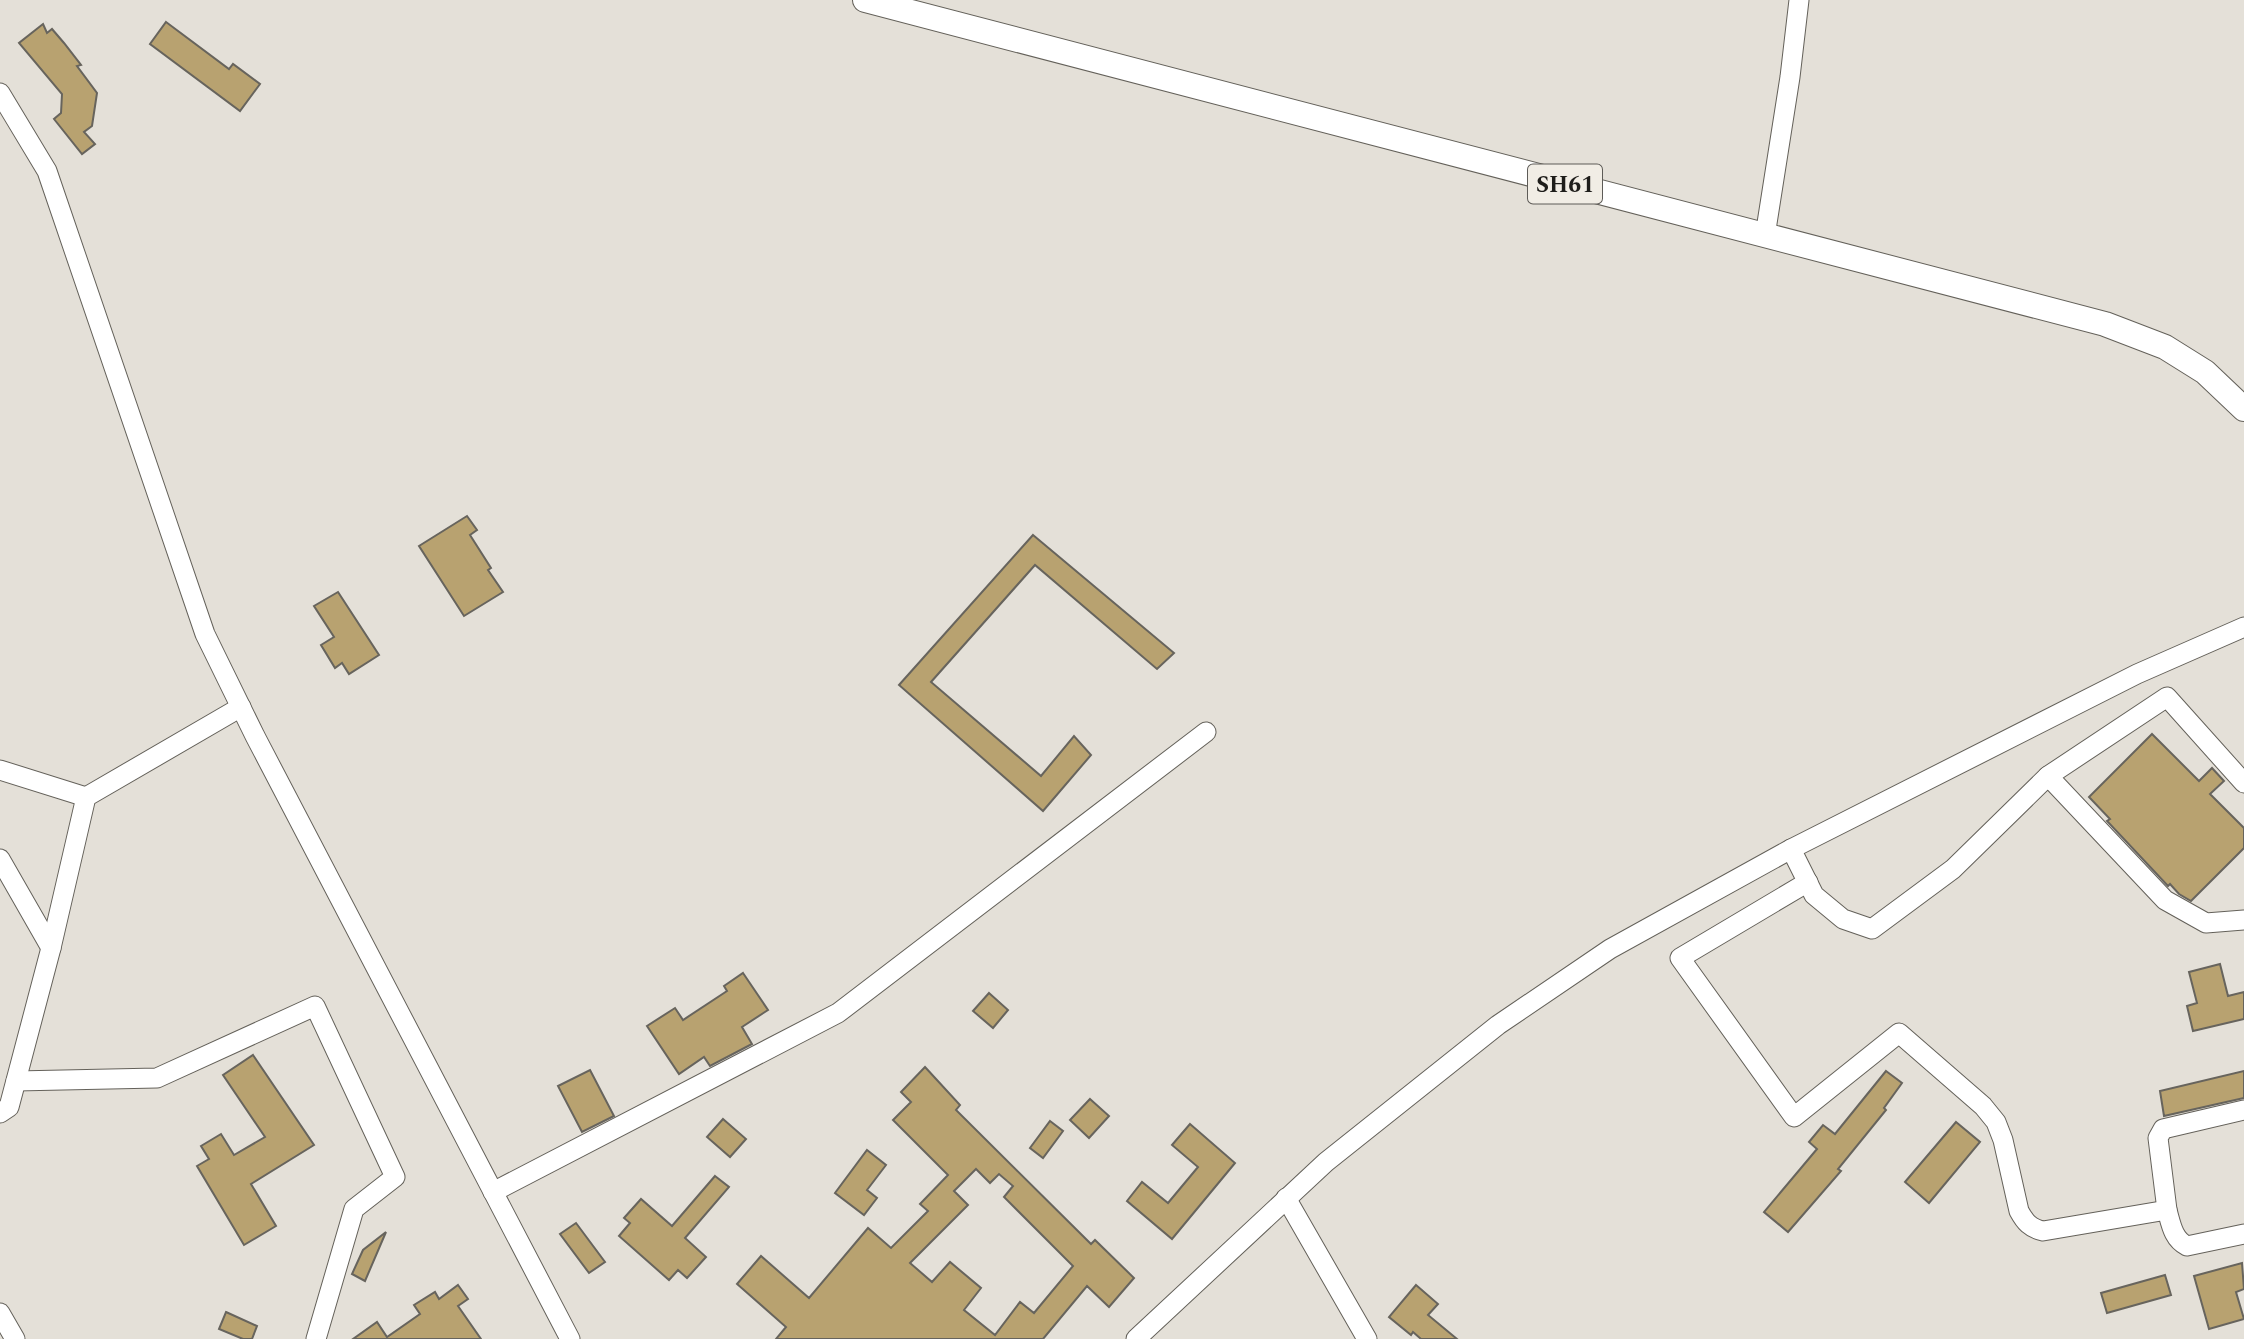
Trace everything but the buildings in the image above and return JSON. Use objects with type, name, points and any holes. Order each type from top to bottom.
[{"type":"main road","name":"SH61","points":[[865,0],[2105,324],[2165,347],[2205,372],[2244,408]]},
{"type":"street","points":[[1765,236],[1800,0]]},
{"type":"street","points":[[0,93],[47,171],[205,634],[570,1339]]},
{"type":"street","points":[[1136,1339],[1326,1162],[1498,1025],[1611,949],[1791,849],[2137,674],[2244,627]]},
{"type":"street","points":[[1791,849],[1814,895],[1843,919],[1872,929],[1953,869],[2048,776],[2167,697],[2244,783]]},
{"type":"street","points":[[0,1113],[9,1107],[51,948],[86,797],[241,707]]},
{"type":"street","points":[[493,1192],[838,1013],[1206,732]]},
{"type":"street","points":[[0,770],[86,797]]},
{"type":"street","points":[[2048,776],[2165,900],[2206,923],[2244,920]]},
{"type":"street","points":[[0,859],[51,948]]},
{"type":"street","points":[[1808,882],[1680,958],[1794,1117],[1899,1033],[1983,1106],[1996,1122],[2003,1140],[2019,1211],[2024,1221],[2034,1229],[2043,1231],[2167,1210]]},
{"type":"street","points":[[16,1081],[157,1078],[315,1006],[395,1177],[355,1209],[316,1339]]},
{"type":"street","points":[[2244,1110],[2168,1126],[2158,1138],[2167,1210],[2175,1236],[2180,1242],[2187,1246],[2244,1234]]},
{"type":"street","points":[[1286,1198],[1367,1339]]},
{"type":"street","points":[[0,1313],[15,1339]]}]
